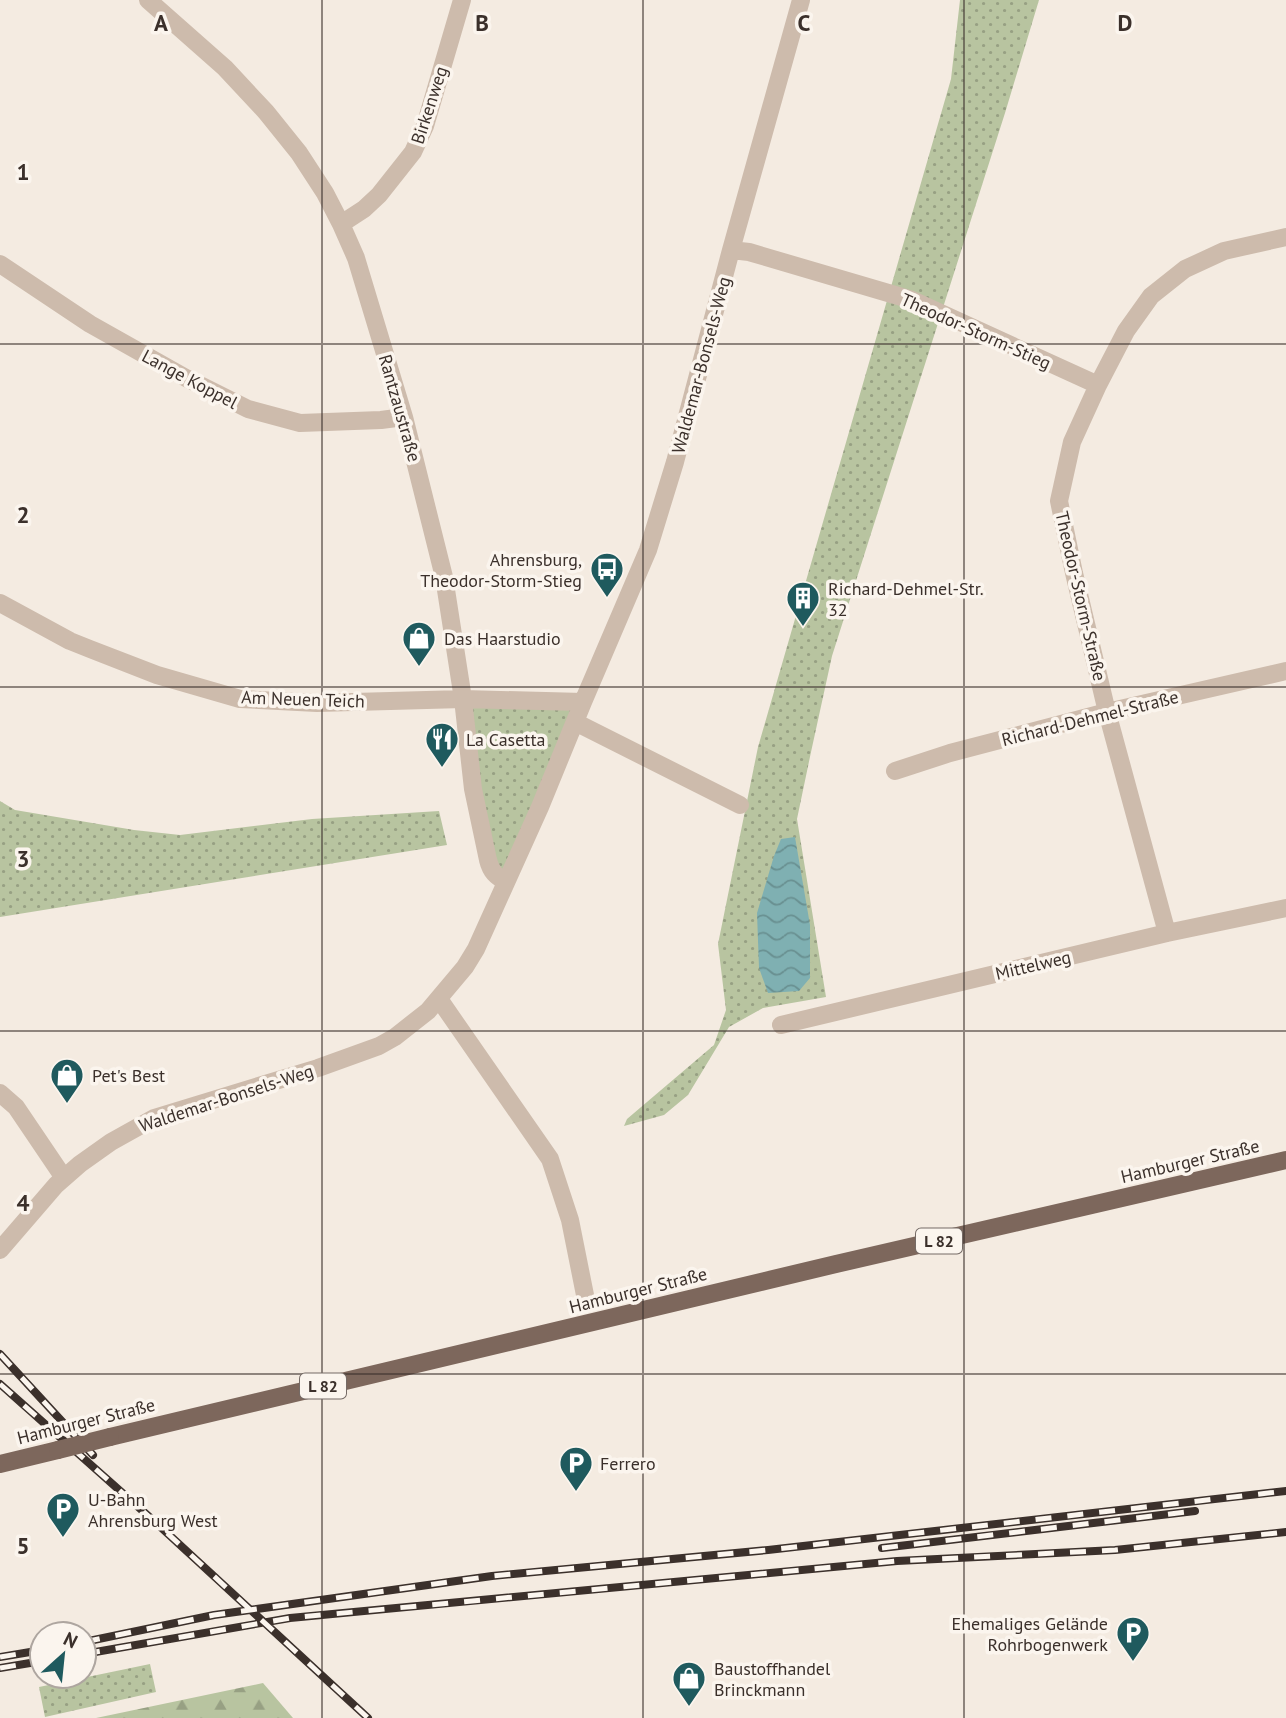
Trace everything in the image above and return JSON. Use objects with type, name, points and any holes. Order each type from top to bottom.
[{"type":"main road","name":"Hamburger Straße","points":[[0,1464],[836,1264],[1286,1160]]},
{"type":"street","name":"Rantzaustraße","points":[[148,0],[225,68],[266,112],[299,153],[325,193],[356,258],[404,417],[444,576],[463,699],[473,789],[488,860],[496,876],[506,882]]},
{"type":"street","name":"Birkenweg","points":[[341,224],[379,195],[413,152],[425,126],[461,0]]},
{"type":"street","name":"Waldemar-Bonsels-Weg","points":[[0,1250],[64,1178],[111,1142],[154,1118],[318,1068],[379,1046],[428,1011],[465,967],[476,949],[556,771],[652,537],[675,462],[730,250],[801,0]]},
{"type":"street","name":"Theodor-Storm-Straße","points":[[1167,933],[1107,712],[1073,573],[1059,501],[1072,442],[1126,331],[1151,296],[1185,270],[1224,251],[1286,237]]},
{"type":"street","name":"Theodor-Storm-Stieg","points":[[730,250],[775,259],[912,300],[1098,385]]},
{"type":"street","name":"Lange Koppel","points":[[0,264],[90,324],[248,409],[300,423],[404,417]]},
{"type":"street","name":"Am Neuen Teich","points":[[0,603],[90,649],[158,675],[240,699],[317,703],[463,699],[583,702]]},
{"type":"street","name":"Richard-Dehmel-Straße","points":[[895,771],[950,752],[1286,671]]},
{"type":"street","points":[[575,722],[740,806]]},
{"type":"street","name":"Mittelweg","points":[[781,1025],[1167,933],[1286,908]]},
{"type":"street","points":[[439,999],[550,1159],[570,1220],[585,1295]]},
{"type":"street","points":[[0,1093],[16,1107],[64,1178]]},
{"type":"green space","points":[[960,0],[1039,0],[832,656],[811,752],[797,819],[826,997],[763,1008],[729,1027],[688,1095],[664,1115],[624,1126],[627,1119],[714,1045],[726,1010],[718,944],[758,747],[951,79]]},
{"type":"green space","points":[[468,706],[572,709],[506,875],[494,867]]},
{"type":"green space","points":[[0,801],[15,810],[180,835],[312,819],[439,811],[447,845],[0,917]]},
{"type":"green space","points":[[150,1664],[156,1692],[45,1717],[40,1690],[98,1690],[98,1675]]},
{"type":"green space","points":[[263,1683],[293,1718],[96,1718]]},
{"type":"water","points":[[795,837],[810,925],[810,978],[799,991],[768,993],[759,968],[757,913],[781,839]]},
{"type":"railway","points":[[0,1354],[93,1455]]},
{"type":"railway","points":[[0,1384],[368,1718]]},
{"type":"railway","points":[[98,1639],[214,1615],[492,1576],[768,1550],[1286,1491]]},
{"type":"railway","points":[[882,1548],[1195,1511]]},
{"type":"railway","points":[[98,1652],[290,1618],[897,1561],[1115,1550],[1286,1532]]},
{"type":"railway","points":[[0,1657],[28,1652]]},
{"type":"railway","points":[[0,1668],[28,1663]]},
{"type":"place","name":"Ahrensburg, Theodor-Storm-Stieg","points":[[607,599]]},
{"type":"place","name":"Richard-Dehmel-Str. 32","points":[[803,628]]},
{"type":"place","name":"Das Haarstudio","points":[[419,668]]},
{"type":"place","name":"La Casetta","points":[[442,769]]},
{"type":"place","name":"Pet's Best","points":[[67,1105]]},
{"type":"place","name":"Ferrero","points":[[576,1493]]},
{"type":"place","name":"U-Bahn Ahrensburg West","points":[[63,1539]]},
{"type":"place","name":"Ehemaliges Gelände Rohrbogenwerk","points":[[1133,1663]]},
{"type":"place","name":"Baustoffhandel Brinckmann","points":[[689,1708]]}]
